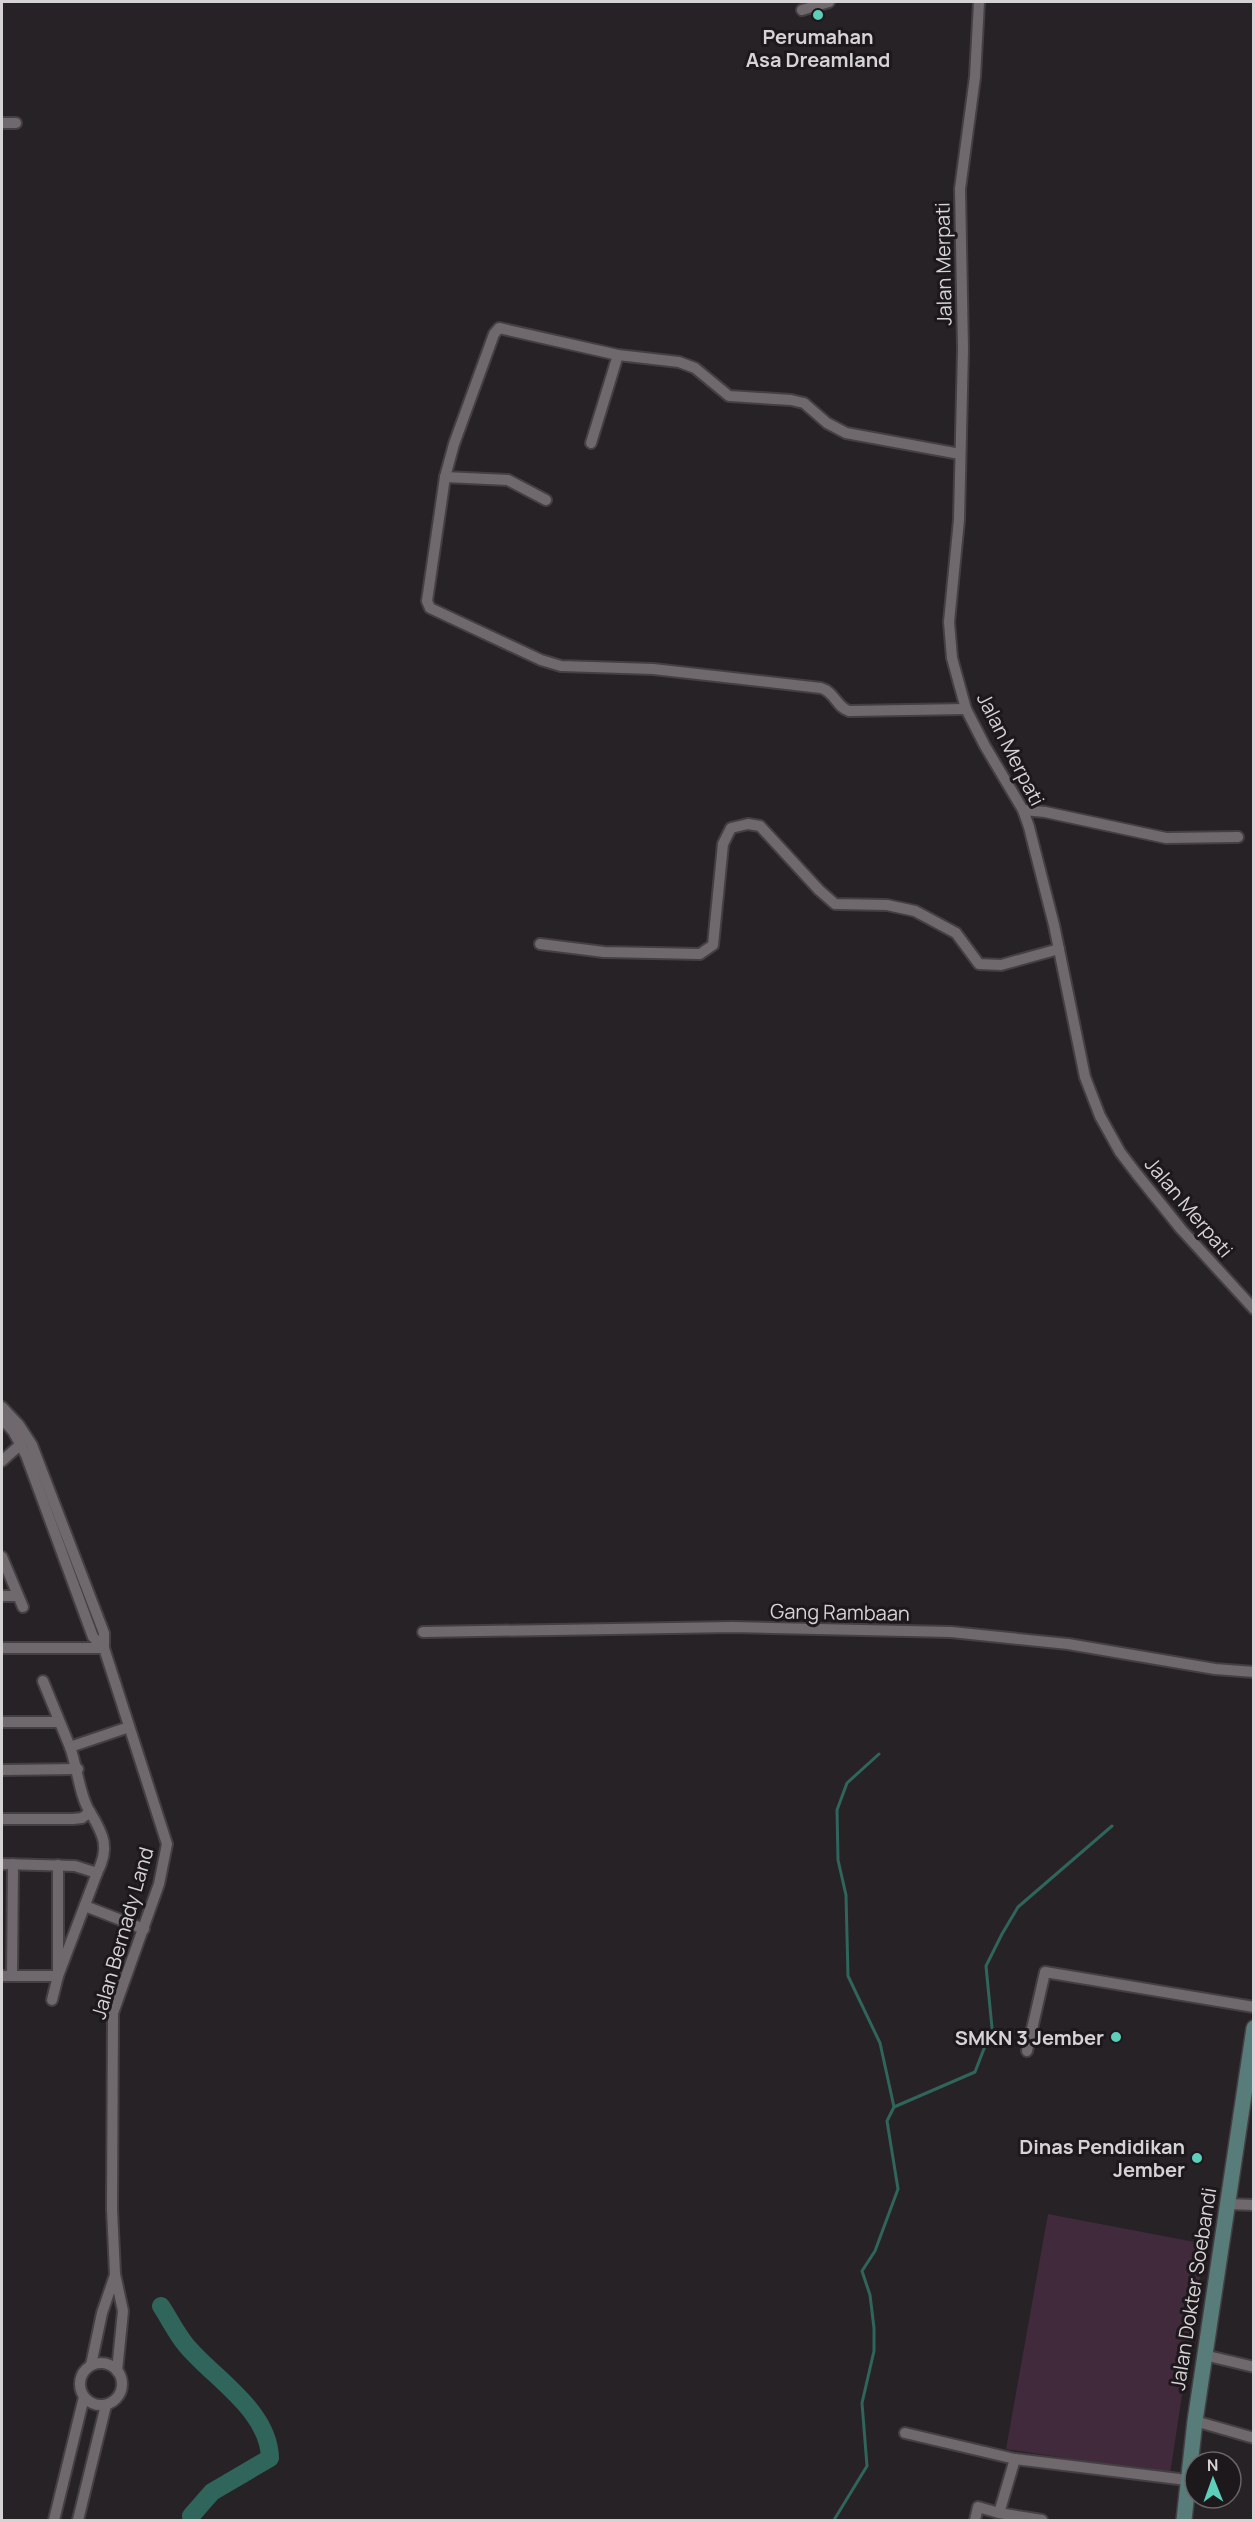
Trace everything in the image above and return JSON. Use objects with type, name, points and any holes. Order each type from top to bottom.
[{"type":"main road","name":"Jalan Dokter Soebandi","points":[[1191,2450],[1254,2028]]},
{"type":"street","points":[[802,10],[829,2]]},
{"type":"street","name":"Jalan Merpati","points":[[979,2],[975,77],[960,189],[963,349],[959,520],[949,622],[952,658],[966,709],[1023,810],[1059,949],[1085,1077],[1109,1134],[1119,1152],[1175,1221],[1254,1309]]},
{"type":"street","points":[[2,123],[16,123]]},
{"type":"street","points":[[960,454],[846,433],[827,423],[804,403],[791,400],[738,398],[721,391],[695,368],[679,362],[618,355],[506,328],[496,330],[454,444],[445,477],[427,595],[428,605],[541,660],[561,666],[653,669],[821,688],[828,690],[840,706],[849,711],[966,709]]},
{"type":"street","points":[[591,443],[618,355]]},
{"type":"street","points":[[445,477],[508,480],[546,500]]},
{"type":"street","points":[[1023,810],[1056,814],[1166,838],[1238,837]]},
{"type":"street","points":[[540,944],[604,952],[700,954],[713,945],[723,844],[731,828],[748,824],[760,826],[819,890],[835,904],[887,905],[915,911],[956,933],[979,964],[1001,965],[1059,949]]},
{"type":"street","name":"Jalan Bernady Land","points":[[2,1407],[20,1425],[32,1444],[104,1633],[104,1648],[167,1844],[166,1858],[144,1929],[113,2013],[111,2086],[115,2274],[123,2311],[117,2371]]},
{"type":"street","name":"Jalan Bernady Land","points":[[2,1419],[21,1444],[93,1637],[104,1648]]},
{"type":"street","points":[[2,1461],[21,1444]]},
{"type":"street","points":[[2,1557],[4,1570],[23,1607]]},
{"type":"street","points":[[2,1596],[18,1596]]},
{"type":"street","name":"Gang Rambaan","points":[[423,1632],[733,1627],[951,1632],[1068,1644],[1215,1669],[1254,1672]]},
{"type":"street","points":[[2,1648],[104,1648]]},
{"type":"street","points":[[43,1681],[78,1769],[82,1797],[99,1826],[106,1852],[58,1976],[52,2000]]},
{"type":"street","points":[[2,1722],[59,1722]]},
{"type":"street","points":[[70,1747],[129,1727]]},
{"type":"street","points":[[2,1770],[78,1769]]},
{"type":"street","points":[[2,1819],[73,1819],[82,1818],[90,1812]]},
{"type":"street","points":[[58,1976],[7,1976],[7,1864],[75,1866],[98,1873]]},
{"type":"street","points":[[58,1865],[58,1976]]},
{"type":"street","points":[[85,1906],[144,1929]]},
{"type":"street","points":[[1027,2051],[1045,1972],[1254,2007]]},
{"type":"street","points":[[1228,2204],[1254,2205]]},
{"type":"street","name":"Jalan Bernady Land","points":[[92,2365],[102,2313],[115,2274]]},
{"type":"street","points":[[1204,2355],[1254,2367]]},
{"type":"street","points":[[54,2520],[84,2397],[79,2382],[83,2371],[92,2365],[108,2364],[117,2371],[122,2382],[120,2393],[106,2404],[78,2520]]},
{"type":"street","points":[[84,2397],[92,2403],[106,2404]]},
{"type":"street","points":[[1195,2421],[1254,2438]]},
{"type":"street","points":[[905,2433],[1015,2459],[1183,2480]]},
{"type":"street","points":[[999,2513],[1015,2459]]},
{"type":"street","points":[[975,2520],[978,2507],[1042,2520]]},
{"type":"shaded area","points":[[1048,2214],[1205,2244],[1170,2474],[1006,2449]]},
{"type":"waterway","points":[[834,2520],[867,2466],[862,2403],[874,2351],[874,2328],[870,2295],[862,2271],[875,2251],[898,2189],[887,2121],[894,2107],[880,2043],[848,1976],[846,1895],[838,1860],[837,1810],[847,1783],[879,1754]]},
{"type":"waterway","points":[[894,2107],[975,2072],[992,2028],[986,1966],[1002,1934],[1018,1907],[1112,1826]]},
{"type":"waterway","points":[[161,2306],[186,2345],[250,2410],[267,2441],[270,2458],[212,2492],[191,2516],[192,2520]]},
{"type":"place","name":"Perumahan Asa Dreamland","points":[[818,15]]},
{"type":"place","name":"SMKN 3 Jember","points":[[1116,2037]]},
{"type":"place","name":"Dinas Pendidikan Jember","points":[[1197,2158]]}]
